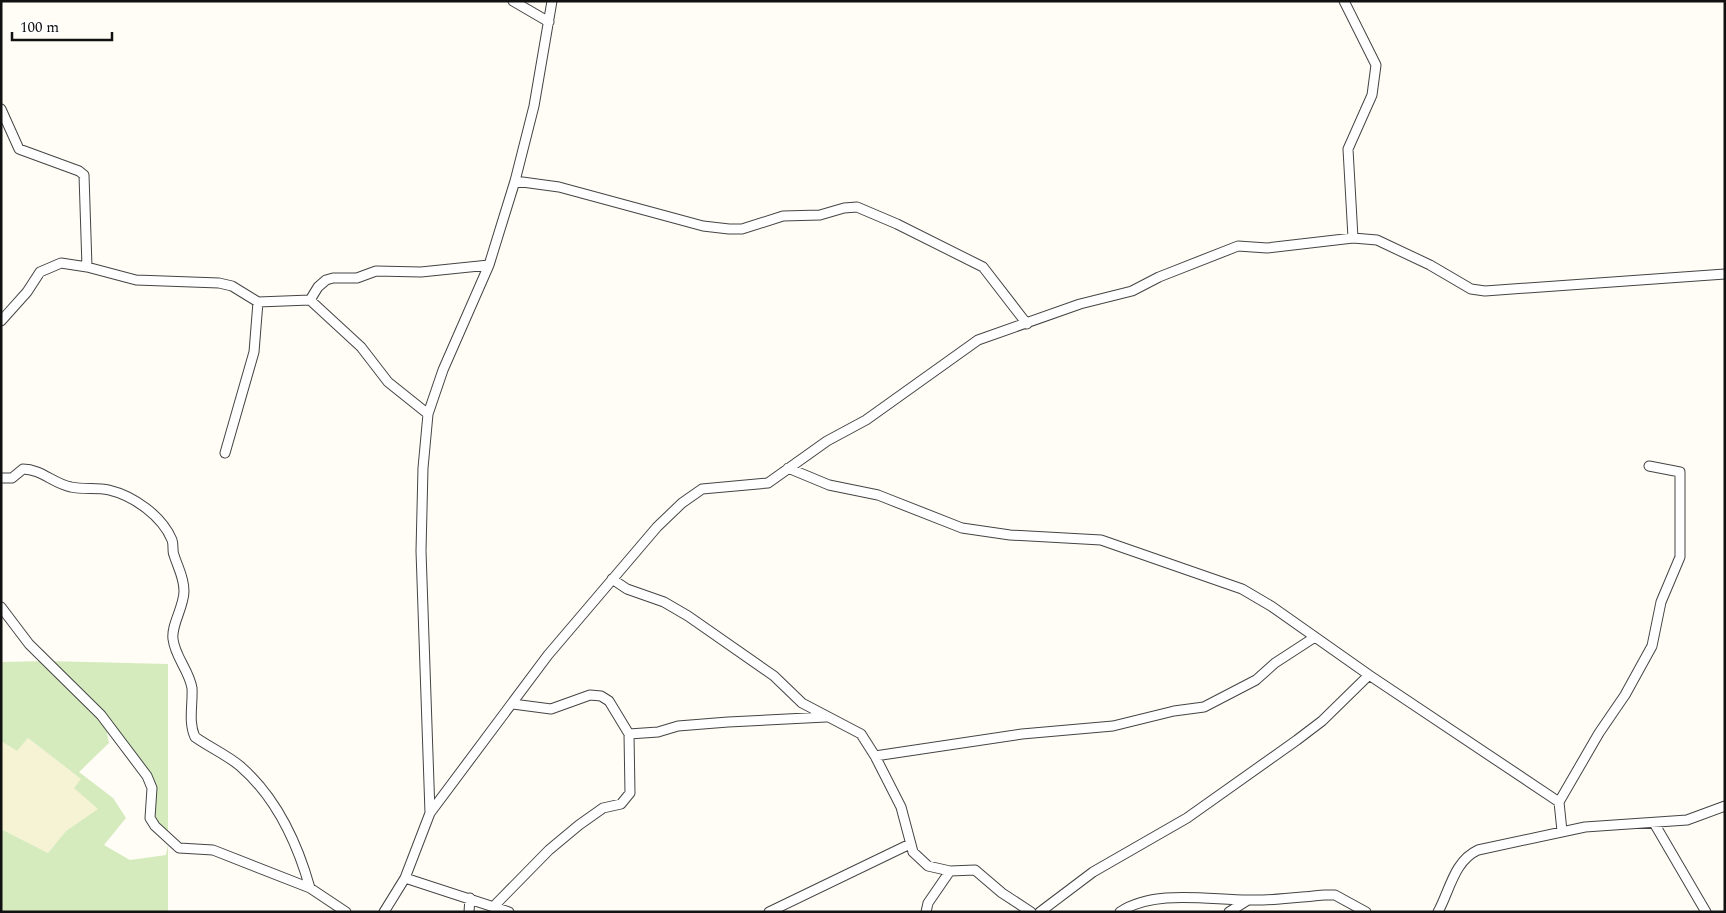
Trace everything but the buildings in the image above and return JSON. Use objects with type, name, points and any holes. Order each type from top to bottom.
[{"type":"street","points":[[513,1],[549,22]]},
{"type":"street","points":[[430,813],[421,551],[423,468],[428,414],[443,370],[489,265],[515,181],[534,106],[552,1]]},
{"type":"street","points":[[1344,1],[1376,65],[1372,96],[1348,148],[1353,238]]},
{"type":"street","points":[[1,109],[19,149],[79,171],[84,175],[87,267]]},
{"type":"street","points":[[515,181],[567,189],[703,226],[728,229],[742,229],[783,216],[815,215],[851,206],[857,207],[897,224],[984,267],[1027,324]]},
{"type":"street","points":[[384,912],[405,878],[430,813],[548,655],[612,579],[628,563],[656,527],[682,503],[702,489],[768,483],[827,441],[866,420],[978,340],[1080,304],[1132,290],[1158,277],[1238,246],[1267,248],[1353,238],[1377,240],[1430,265],[1470,289],[1485,290],[1631,282],[1725,274]]},
{"type":"street","points":[[1,321],[27,292],[40,272],[61,263],[87,267],[136,280],[219,283],[232,286],[258,302],[310,300],[361,347],[388,382],[428,414]]},
{"type":"street","points":[[310,300],[318,287],[326,280],[333,278],[357,278],[376,271],[421,272],[489,265]]},
{"type":"street","points":[[225,453],[254,352],[258,302]]},
{"type":"street","points":[[1562,831],[1559,802],[1648,657],[1654,640],[1661,602],[1678,566],[1680,557],[1680,472],[1649,466]]},
{"type":"street","points":[[788,468],[829,485],[878,496],[962,528],[1010,535],[1101,540],[1115,543],[1242,589],[1271,606],[1369,675],[1559,802]]},
{"type":"street","points":[[1,478],[12,478],[23,469],[33,469],[70,487],[108,490],[126,496],[154,514],[162,523],[172,542],[174,555],[182,573],[184,591],[173,640],[190,677],[192,731],[195,737],[239,764],[267,792],[292,839],[310,888]]},
{"type":"street","points":[[612,579],[627,589],[664,602],[688,616],[774,676],[802,703],[861,734],[875,756],[901,807],[913,852],[928,866],[950,871],[975,870],[1031,912]]},
{"type":"street","points":[[1,607],[29,644],[101,715],[147,776],[152,788],[150,818],[164,835],[179,848],[213,850],[310,888],[346,912]]},
{"type":"street","points":[[875,756],[1022,734],[1113,726],[1174,711],[1204,707],[1256,680],[1275,663],[1315,637]]},
{"type":"street","points":[[1040,912],[1093,872],[1187,818],[1297,740],[1322,721],[1369,675]]},
{"type":"street","points":[[495,906],[549,850],[579,825],[603,808],[622,804],[630,794],[630,734],[615,706],[600,696],[590,695],[551,709],[513,704]]},
{"type":"street","points":[[630,734],[658,732],[678,726],[829,717]]},
{"type":"street","points":[[1438,912],[1460,864],[1469,854],[1478,850],[1562,831],[1607,824],[1687,820],[1725,806]]},
{"type":"street","points":[[1654,822],[1706,912]]},
{"type":"street","points":[[770,912],[910,844]]},
{"type":"street","points":[[926,912],[928,902],[950,871]]},
{"type":"street","points":[[405,878],[509,912]]},
{"type":"street","points":[[1120,912],[1138,903],[1174,898],[1248,900],[1335,895],[1366,912]]},
{"type":"street","points":[[469,912],[470,898]]},
{"type":"street","points":[[1229,912],[1248,900]]},
{"type":"shaded area","points":[[28,738],[81,779],[99,809],[66,831],[48,853],[1,829],[1,741],[17,751]]},
{"type":"green space","points":[[47,661],[168,664],[168,838],[155,826],[152,788],[105,722],[109,743],[79,772],[113,798],[126,818],[104,845],[130,860],[166,855],[168,844],[168,912],[1,912],[1,829],[48,853],[66,831],[98,809],[74,788],[81,779],[28,738],[17,751],[1,741],[1,662]]}]
